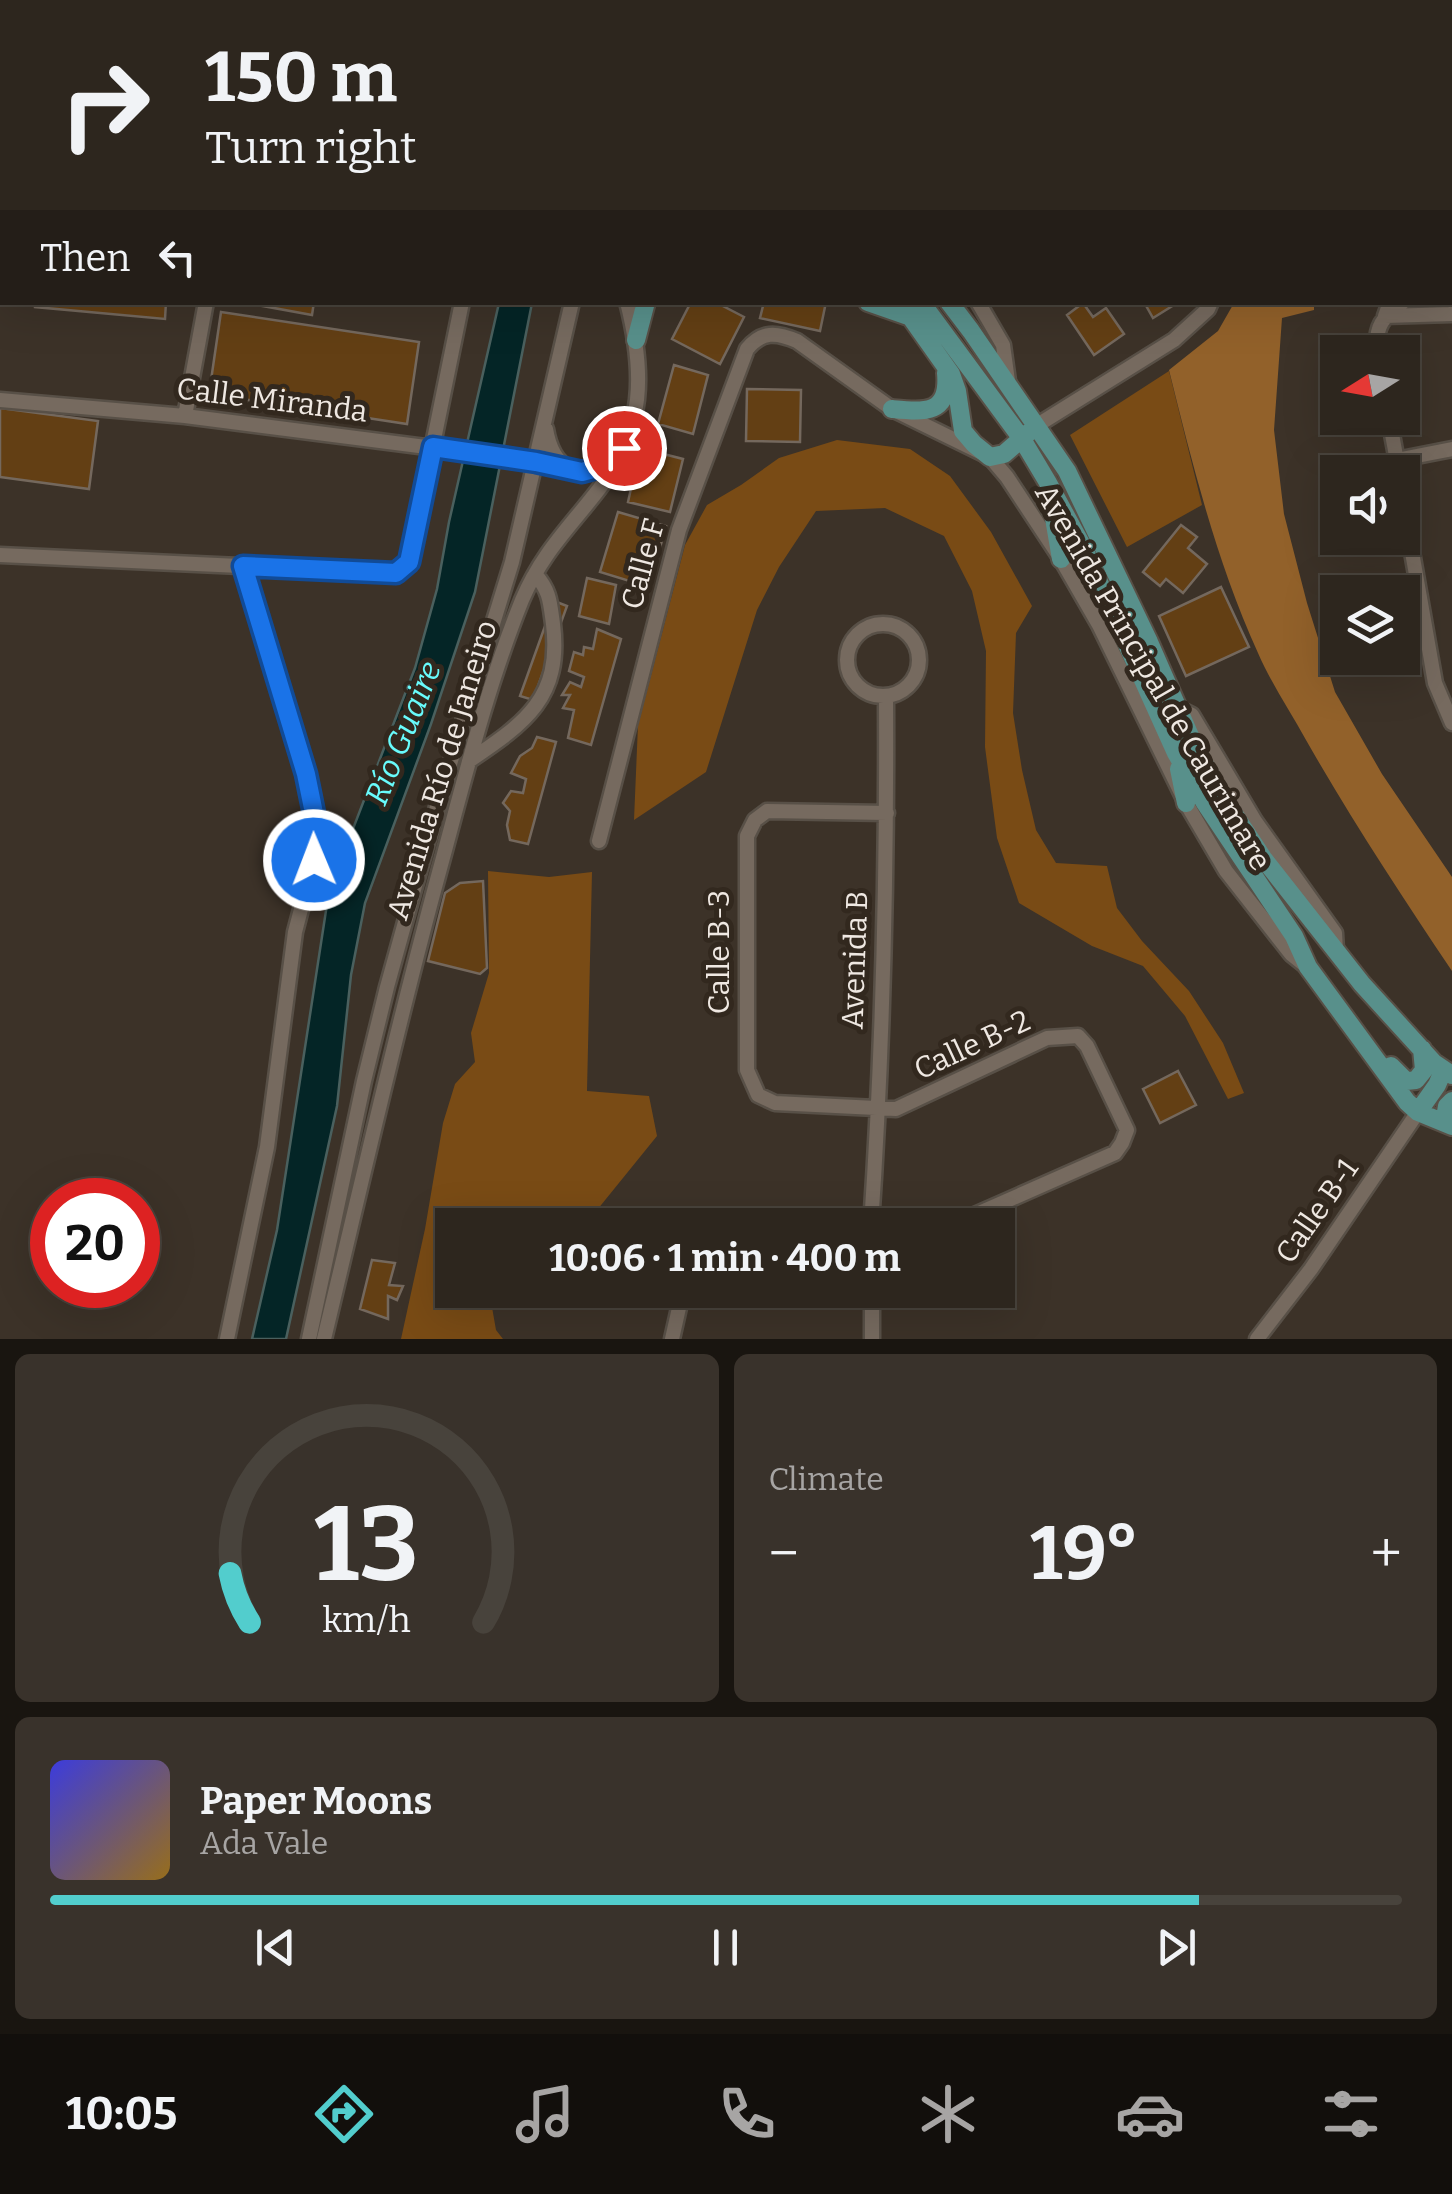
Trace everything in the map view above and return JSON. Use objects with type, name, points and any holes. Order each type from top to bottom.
[{"type":"main road","points":[[636,340],[645,305]]},
{"type":"main road","name":"Avenida Principal de Caurimare","points":[[952,305],[1009,386],[1047,481],[1084,550],[1176,754],[1294,936],[1308,968],[1388,1078],[1418,1112],[1452,1124]]},
{"type":"main road","points":[[910,307],[951,374],[963,431],[974,444],[990,457],[1004,454],[1029,433],[1045,454],[1122,611],[1120,627]]},
{"type":"main road","name":"Avenida Principal de Caurimare","points":[[910,307],[1067,471],[1142,625],[1176,707],[1222,796],[1263,858],[1336,952],[1446,1080]]},
{"type":"main road","points":[[892,408],[925,411],[942,402],[947,388],[944,363]]},
{"type":"main road","points":[[1047,481],[1061,560]]},
{"type":"main road","points":[[1176,754],[1186,803]]},
{"type":"main road","points":[[1352,1027],[1368,1036],[1406,1081],[1422,1076],[1422,1049]]},
{"type":"main road","points":[[1418,1112],[1446,1080]]},
{"type":"main road","points":[[1452,1101],[1446,1112],[1452,1124]]},
{"type":"street","points":[[186,416],[205,305]]},
{"type":"street","points":[[0,555],[396,573],[409,562],[437,448],[461,305]]},
{"type":"street","name":"Avenida Río de Janeiro","points":[[309,1339],[387,987],[438,802],[498,612],[571,305]]},
{"type":"street","name":"Avenida Río de Janeiro","points":[[324,1339],[407,988],[469,761],[503,654],[535,574],[566,526],[601,487],[631,434],[639,395],[636,340],[628,305]]},
{"type":"street","points":[[980,305],[1003,345],[1009,386]]},
{"type":"street","points":[[1029,433],[1174,340],[1210,305]]},
{"type":"street","points":[[1376,335],[1388,309],[1452,314]]},
{"type":"street","name":"Calle F","points":[[599,841],[679,530],[747,349],[755,340],[768,334],[797,341],[892,408],[990,457]]},
{"type":"street","name":"Calle Miranda","points":[[0,400],[186,416],[512,458],[575,472]]},
{"type":"street","points":[[544,424],[551,451],[575,472],[600,467],[624,448]]},
{"type":"street","points":[[1420,459],[1452,449]]},
{"type":"street","name":"Avenida Principal de Caurimare","points":[[990,457],[1022,498],[1099,625],[1186,803],[1226,871],[1291,954],[1308,968]]},
{"type":"street","points":[[1412,555],[1435,684],[1452,723]]},
{"type":"street","points":[[227,1339],[267,1147],[295,932],[314,860],[316,823],[306,774],[243,566]]},
{"type":"street","points":[[469,761],[510,733],[540,701],[556,652],[550,598],[535,574]]},
{"type":"street","points":[[876,624],[890,624],[906,632],[918,651],[919,664],[909,685],[886,696],[860,688],[848,666],[851,642],[876,624]]},
{"type":"street","name":"Avenida B","points":[[872,1208],[879,1108],[887,813],[886,696]]},
{"type":"street","name":"Calle B-3","points":[[879,1108],[775,1103],[758,1096],[747,1070],[746,836],[756,820],[768,811],[887,813]]},
{"type":"street","name":"Calle B-2","points":[[879,1108],[896,1109],[916,1101],[1047,1038],[1078,1036],[1087,1046],[1127,1130],[1122,1143],[1115,1153],[993,1208]]},
{"type":"street","name":"Calle B-1","points":[[1257,1339],[1418,1112]]},
{"type":"street","points":[[672,1339],[679,1308]]},
{"type":"street","points":[[872,1308],[872,1339]]},
{"type":"shaded area","points":[[1233,305],[1314,305],[1314,310],[1282,318],[1274,430],[1284,514],[1320,644],[1320,675],[1330,675],[1335,692],[1382,774],[1452,877],[1452,971],[1359,828],[1263,664],[1218,549],[1169,370],[1218,331]]},
{"type":"shaded area","points":[[1169,371],[1202,505],[1127,547],[1070,435]]},
{"type":"shaded area","points":[[837,440],[910,449],[950,476],[991,532],[1032,606],[1016,633],[1013,713],[1036,830],[1056,863],[1107,866],[1117,908],[1189,991],[1223,1043],[1244,1093],[1228,1099],[1185,1016],[1143,966],[1092,946],[1019,903],[997,838],[985,747],[986,651],[972,591],[944,536],[885,508],[816,511],[779,567],[757,610],[706,772],[634,820],[638,725],[685,545],[707,505],[779,458]]},
{"type":"shaded area","points":[[488,871],[549,877],[592,872],[587,1091],[649,1096],[657,1136],[599,1208],[435,1208],[435,1308],[492,1308],[496,1330],[503,1339],[401,1339],[443,1123],[455,1084],[475,1062],[471,1033],[489,973]]},
{"type":"water","name":"Río Guaire","points":[[499,305],[532,305],[475,592],[365,903],[351,975],[337,1106],[286,1339],[252,1339],[277,1230],[329,891],[415,668],[437,589]]},
{"type":"building","points":[[35,305],[166,305],[165,319]]},
{"type":"building","points":[[257,305],[314,305],[312,315]]},
{"type":"building","points":[[689,305],[721,305],[744,317],[720,364],[672,339]]},
{"type":"building","points":[[763,305],[825,305],[820,331],[760,318]]},
{"type":"building","points":[[1080,305],[1093,317],[1106,308],[1124,334],[1094,355],[1067,315]]},
{"type":"building","points":[[1146,305],[1174,305],[1153,318]]},
{"type":"building","points":[[221,312],[419,342],[407,424],[209,394]]},
{"type":"building","points":[[674,365],[708,375],[693,434],[658,424]]},
{"type":"building","points":[[747,389],[801,390],[800,442],[746,441]]},
{"type":"building","points":[[0,408],[98,421],[89,489],[0,477]]},
{"type":"building","points":[[640,448],[683,459],[670,512],[628,502]]},
{"type":"building","points":[[618,512],[666,526],[649,587],[600,572]]},
{"type":"building","points":[[1181,525],[1197,537],[1188,548],[1207,564],[1183,593],[1166,579],[1160,586],[1143,572]]},
{"type":"building","points":[[587,578],[616,585],[609,624],[579,616]]},
{"type":"building","points":[[1221,587],[1249,647],[1186,676],[1159,616]]},
{"type":"building","points":[[554,601],[567,606],[533,700],[520,696]]},
{"type":"building","points":[[597,629],[621,639],[591,745],[568,738],[574,710],[563,708],[570,695],[562,695],[570,682],[581,687],[584,677],[569,671],[574,652],[583,655],[584,647],[593,649]]},
{"type":"building","points":[[537,737],[556,742],[528,844],[510,840],[510,811],[503,803],[511,791],[523,793],[526,779],[511,773]]},
{"type":"building","points":[[483,881],[487,968],[480,974],[428,961],[445,893],[460,883]]},
{"type":"building","points":[[1178,1071],[1196,1105],[1160,1123],[1143,1089]]},
{"type":"building","points":[[372,1260],[395,1263],[389,1285],[403,1286],[397,1300],[388,1296],[388,1319],[360,1309]]},
{"type":"route","points":[[314,860],[316,823],[306,774],[243,566],[396,573],[409,562],[433,447],[536,462],[575,472],[600,467],[624,448]]}]
